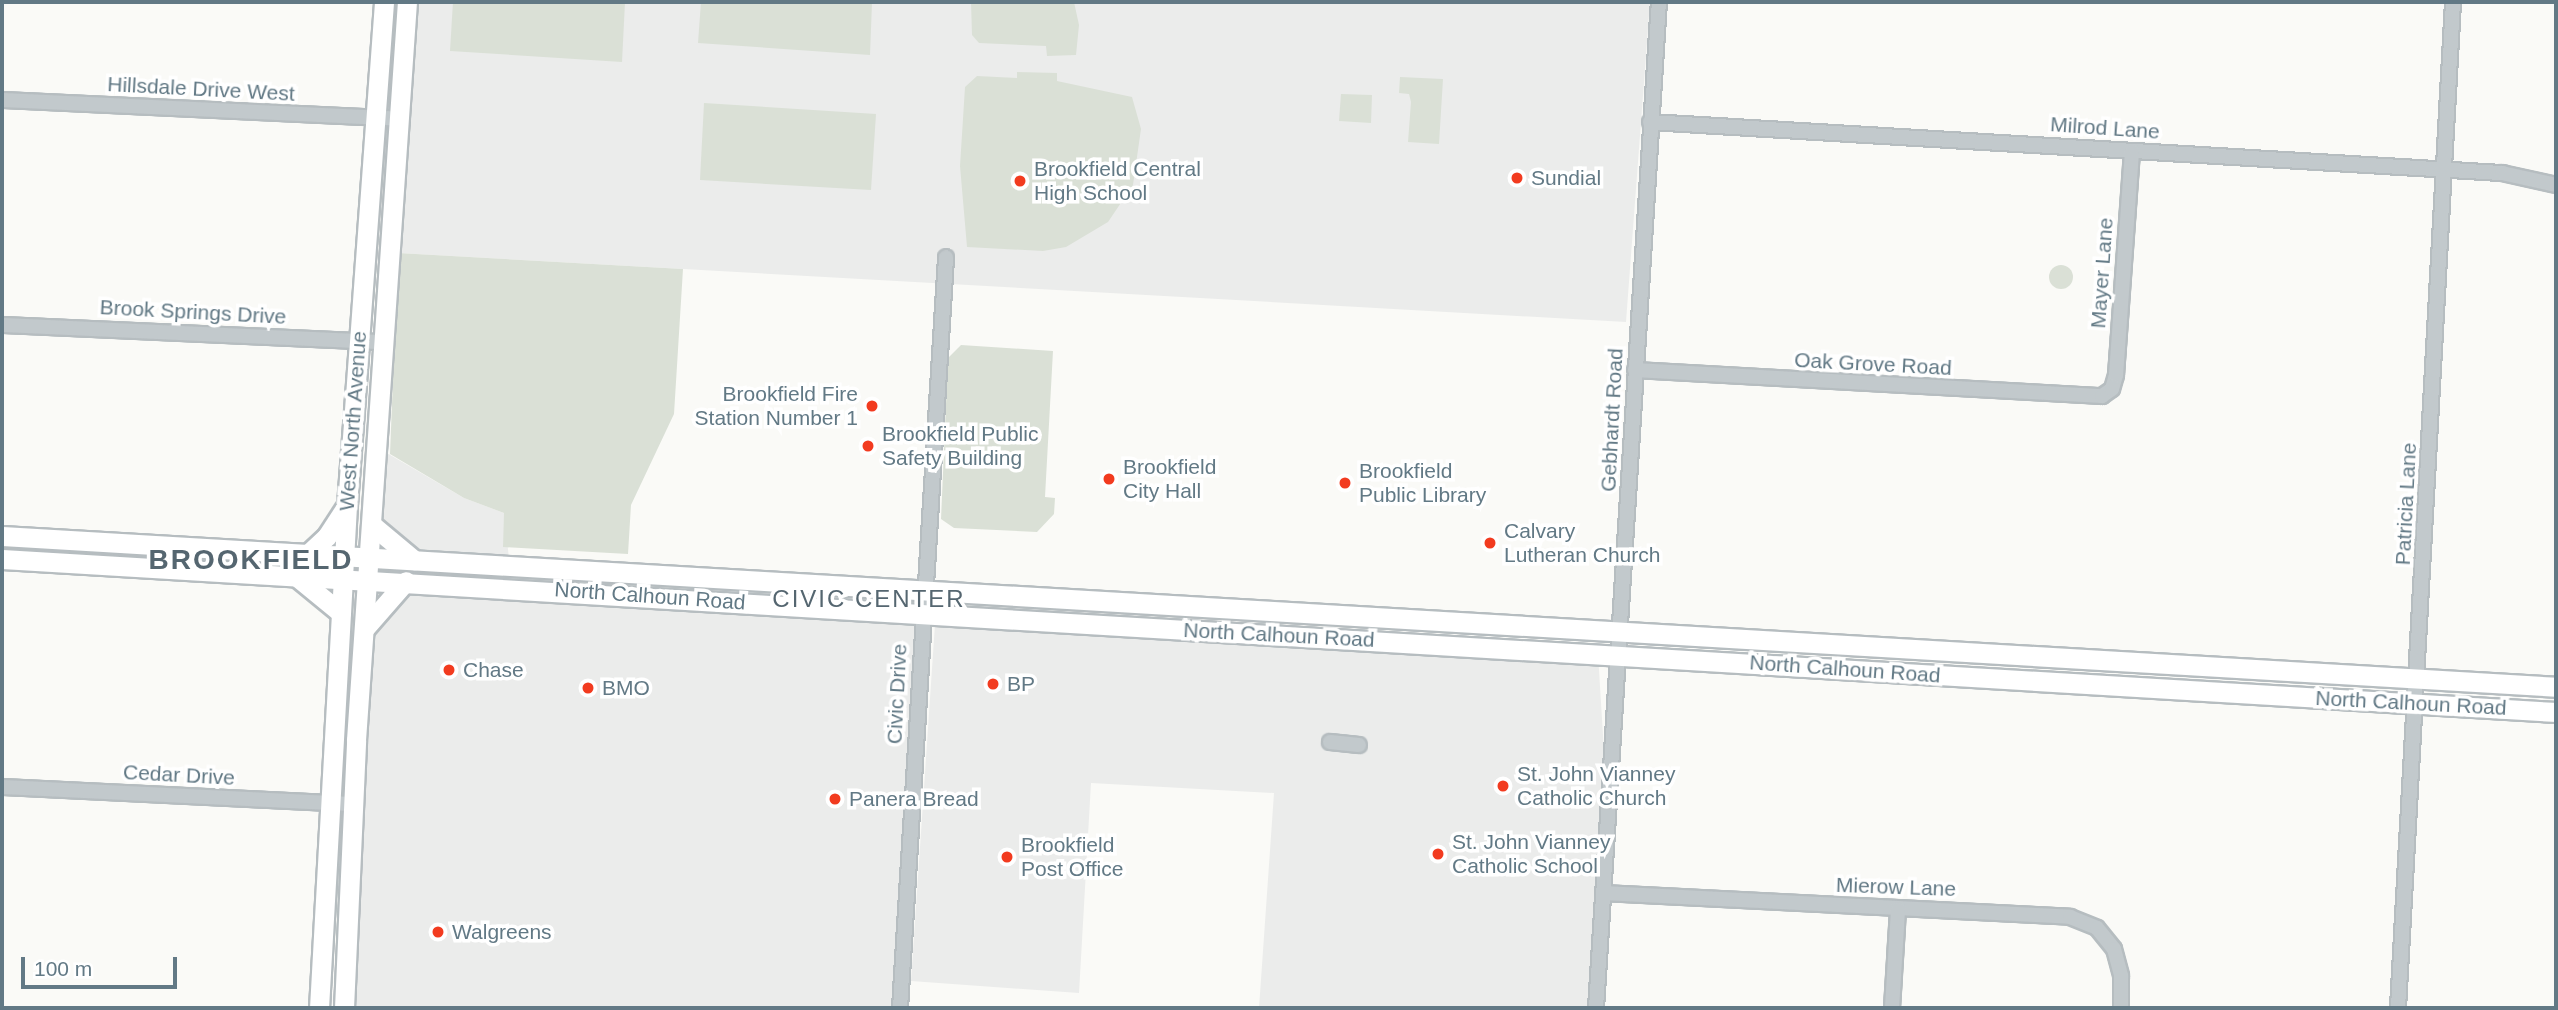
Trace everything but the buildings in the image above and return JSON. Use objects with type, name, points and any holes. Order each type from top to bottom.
[{"type":"main road","name":"West North Avenue","points":[[344,1008],[356,740],[365,629],[356,578],[345,555],[384,2]]},
{"type":"main road","name":"West North Avenue","points":[[319,1008],[341,613],[356,578],[369,557],[407,2]]},
{"type":"main road","points":[[309,553],[327,536],[348,505]]},
{"type":"main road","points":[[372,525],[415,561]]},
{"type":"main road","name":"North Calhoun Road","points":[[2,536],[2556,687]]},
{"type":"main road","name":"North Calhoun Road","points":[[2,559],[292,573],[2556,712]]},
{"type":"main road","points":[[292,573],[341,613]]},
{"type":"main road","points":[[356,578],[350,674],[356,740]]},
{"type":"main road","points":[[365,629],[406,581]]},
{"type":"main road","points":[[1478,647],[1515,639],[1608,642],[1616,640],[1621,632]]},
{"type":"main road","points":[[1618,655],[1627,644],[1714,649],[1796,642]]},
{"type":"street","name":"Gebhardt Road","points":[[1596,1008],[1659,2]]},
{"type":"street","name":"Patricia Lane","points":[[2398,1008],[2417,704],[2453,2]]},
{"type":"street","name":"Hillsdale Drive West","points":[[2,100],[399,119]]},
{"type":"street","name":"Milrod Lane","points":[[1650,122],[2502,173],[2556,185]]},
{"type":"street","name":"Mayer Lane","points":[[2107,394],[2117,363],[2132,152]]},
{"type":"street","name":"Civic Drive","points":[[900,1008],[923,589],[946,257]]},
{"type":"street","name":"Brook Springs Drive","points":[[2,325],[383,342]]},
{"type":"street","name":"Oak Grove Road","points":[[1635,370],[2094,398],[2107,394]]},
{"type":"street","points":[[1330,742],[1359,745]]},
{"type":"street","name":"Cedar Drive","points":[[2,787],[354,804]]},
{"type":"street","name":"Mierow Lane","points":[[1603,893],[2026,913],[2082,920],[2096,928],[2114,949],[2121,976],[2121,1008]]},
{"type":"street","points":[[1892,1008],[1898,909]]},
{"type":"shaded area","name":"Brookfield Central High School","points":[[415,2],[1650,2],[1626,322],[398,253]]},
{"type":"shaded area","points":[[453,2],[625,2],[622,62],[450,51]]},
{"type":"shaded area","points":[[701,2],[872,2],[870,55],[698,43]]},
{"type":"shaded area","points":[[971,2],[1074,2],[1079,25],[1076,55],[1047,56],[1046,46],[979,43],[972,35]]},
{"type":"shaded area","points":[[1017,72],[1057,73],[1057,81],[1132,97],[1141,129],[1133,185],[1108,222],[1066,247],[1043,251],[967,247],[960,166],[965,87],[977,76],[1017,78]]},
{"type":"shaded area","points":[[1400,77],[1443,79],[1439,144],[1408,142],[1411,102],[1409,94],[1399,93]]},
{"type":"shaded area","points":[[1341,94],[1372,95],[1371,123],[1339,121]]},
{"type":"shaded area","points":[[704,103],[876,114],[871,190],[700,180]]},
{"type":"shaded area","points":[[398,253],[683,269],[674,414],[631,505],[628,554],[503,547],[504,513],[464,498],[390,454]]},
{"type":"shaded area","points":[[2061,265],[2072,272],[2073,277],[2066,288],[2061,289],[2050,282],[2049,277],[2056,266]]},
{"type":"shaded area","points":[[961,345],[1053,351],[1045,497],[1055,498],[1054,514],[1037,532],[954,528],[941,519],[948,358]]},
{"type":"shaded area","points":[[385,452],[464,498],[504,513],[513,595],[900,619],[921,627],[900,1008],[344,1008]]},
{"type":"shaded area","points":[[935,624],[1598,654],[1608,816],[1596,1008],[1259,1008],[1274,793],[1091,783],[1079,993],[911,981]]},
{"type":"place","name":"Sundial","points":[[1517,178]]},
{"type":"place","name":"Brookfield Central High School","points":[[1020,181]]},
{"type":"place","name":"Brookfield Fire Station Number 1","points":[[872,406]]},
{"type":"place","name":"Brookfield Public Safety Building","points":[[868,446]]},
{"type":"place","name":"Brookfield City Hall","points":[[1109,479]]},
{"type":"place","name":"Brookfield Public Library","points":[[1345,483]]},
{"type":"place","name":"Calvary Lutheran Church","points":[[1490,543]]},
{"type":"place","name":"Chase","points":[[449,670]]},
{"type":"place","name":"BP","points":[[993,684]]},
{"type":"place","name":"BMO","points":[[588,688]]},
{"type":"place","name":"St. John Vianney Catholic Church","points":[[1503,786]]},
{"type":"place","name":"Panera Bread","points":[[835,799]]},
{"type":"place","name":"St. John Vianney Catholic School","points":[[1438,854]]},
{"type":"place","name":"Brookfield Post Office","points":[[1007,857]]},
{"type":"place","name":"Walgreens","points":[[438,932]]},
{"type":"district","name":"BROOKFIELD","points":[[251,560]]},
{"type":"district","name":"CIVIC CENTER","points":[[869,599]]}]
